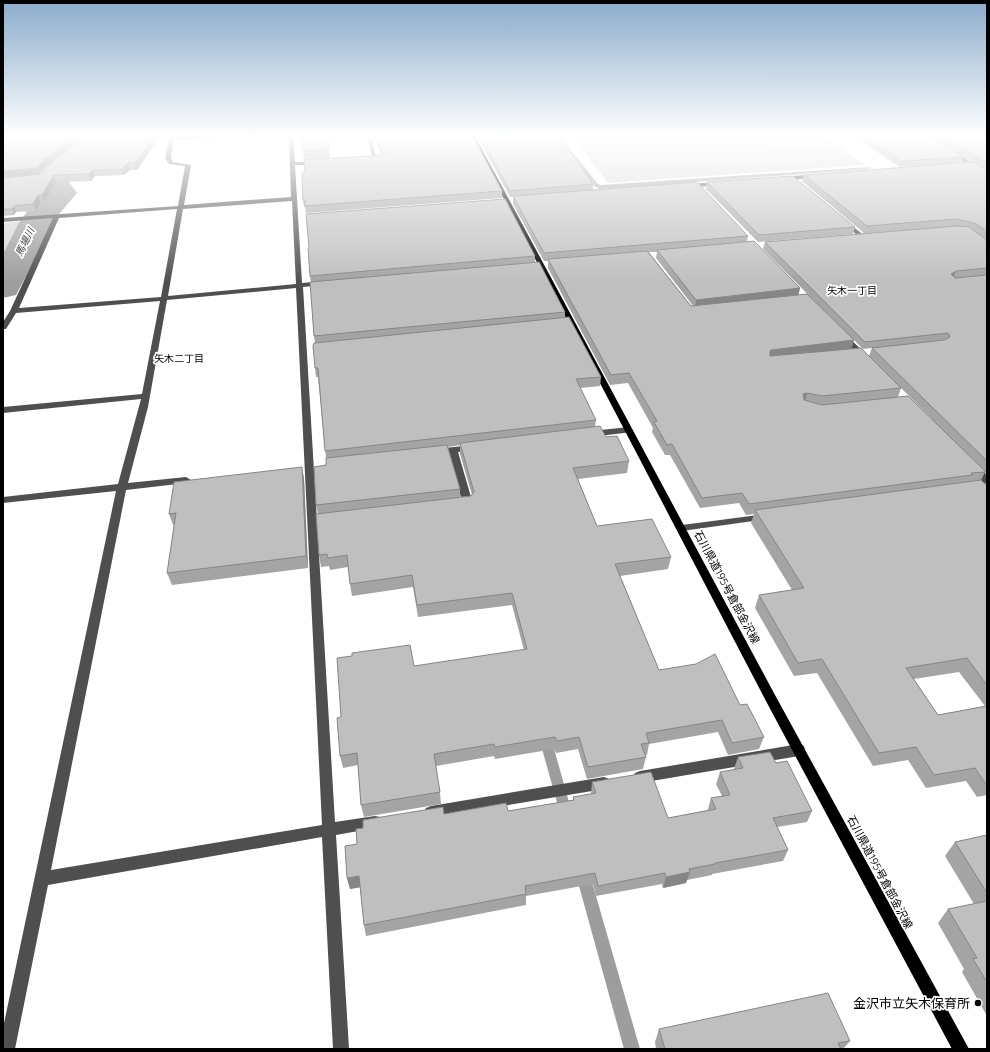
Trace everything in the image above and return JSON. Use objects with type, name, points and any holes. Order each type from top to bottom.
[{"type":"main road","name":"石川県道195号倉部金沢線","points":[[500,185],[799,750],[961,1049]]},
{"type":"street","points":[[7,1049],[122,487],[146,396],[185,185]]},
{"type":"street","points":[[293,185],[299,285],[308,349],[310,467],[317,522],[328,830],[341,1049]]},
{"type":"street","points":[[680,187],[698,188],[714,185]]},
{"type":"street","points":[[3,220],[294,199]]},
{"type":"street","points":[[296,217],[303,216]]},
{"type":"street","points":[[3,327],[14,311],[53,217]]},
{"type":"street","points":[[839,217],[863,237]]},
{"type":"street","points":[[855,238],[870,236]]},
{"type":"street","points":[[14,311],[330,282]]},
{"type":"street","points":[[560,324],[572,322]]},
{"type":"street","points":[[836,329],[864,353],[871,364]]},
{"type":"street","points":[[845,355],[864,353]]},
{"type":"street","points":[[3,410],[146,396]]},
{"type":"street","points":[[583,435],[629,430]]},
{"type":"street","points":[[429,453],[481,447]]},
{"type":"street","points":[[452,506],[468,504],[460,449]]},
{"type":"street","points":[[966,459],[987,480]]},
{"type":"street","points":[[3,500],[192,480]]},
{"type":"street","points":[[682,528],[776,516]]},
{"type":"street","points":[[415,815],[799,750]]},
{"type":"street","points":[[42,879],[391,819]]},
{"type":"shaded area","points":[[25,221],[20,236],[3,266],[3,223]]},
{"type":"building","points":[[3,185],[48,185],[42,195],[38,195],[33,204],[14,206],[12,209],[3,209]]},
{"type":"building","points":[[302,185],[499,185],[502,191],[305,206],[305,200],[303,200]]},
{"type":"building","points":[[507,185],[580,185],[510,191]]},
{"type":"building","points":[[656,185],[700,185],[748,236],[544,253],[513,196]]},
{"type":"building","points":[[710,185],[804,185],[855,227],[759,235]]},
{"type":"building","points":[[816,185],[987,185],[987,231],[974,223],[956,219],[867,226]]},
{"type":"building","points":[[505,199],[535,256],[310,276],[306,214]]},
{"type":"building","points":[[956,226],[969,227],[987,240],[987,268],[956,271],[951,274],[955,278],[987,275],[987,461],[872,348],[944,340],[950,337],[948,333],[865,342],[765,242]]},
{"type":"building","points":[[754,241],[800,288],[696,300],[657,250]]},
{"type":"building","points":[[647,251],[691,306],[807,294],[854,340],[771,350],[770,356],[861,348],[901,388],[822,396],[807,393],[803,394],[804,400],[822,405],[908,396],[986,472],[749,504],[742,493],[702,498],[672,444],[667,445],[654,422],[657,421],[629,373],[611,375],[548,259]]},
{"type":"building","points":[[539,262],[565,312],[314,336],[310,282]]},
{"type":"building","points":[[569,317],[601,377],[576,379],[596,420],[325,451],[318,368],[315,368],[314,343]]},
{"type":"building","points":[[600,426],[606,437],[617,436],[629,461],[573,468],[597,526],[652,519],[671,557],[615,564],[659,670],[696,664],[715,654],[740,705],[747,704],[764,737],[732,743],[722,720],[646,733],[649,743],[641,744],[646,757],[588,767],[579,737],[557,741],[555,737],[495,747],[494,744],[434,754],[440,792],[361,805],[357,753],[340,756],[337,718],[341,717],[337,658],[352,656],[352,653],[410,645],[414,666],[527,649],[512,593],[417,605],[412,575],[350,584],[347,555],[328,558],[327,554],[319,555],[316,514],[471,496],[474,492],[460,443]]},
{"type":"building","points":[[447,445],[460,489],[316,505],[314,467],[326,465],[326,458]]},
{"type":"building","points":[[302,467],[306,556],[167,573],[176,513],[169,514],[174,482]]},
{"type":"building","points":[[981,480],[987,486],[987,685],[967,658],[906,668],[938,715],[987,706],[987,784],[975,768],[934,775],[916,747],[879,753],[822,659],[798,663],[759,595],[804,588],[755,510]]},
{"type":"building","points":[[770,752],[776,763],[787,761],[812,811],[773,818],[788,850],[715,863],[689,869],[690,872],[666,877],[665,873],[598,886],[595,873],[525,886],[526,894],[364,925],[359,876],[347,878],[345,846],[357,844],[356,829],[363,828],[363,820],[443,807],[444,814],[506,803],[508,811],[574,800],[573,797],[596,793],[592,782],[651,772],[668,818],[716,809],[711,798],[730,795],[720,772],[743,768],[738,757]]},
{"type":"building","points":[[987,835],[987,893],[955,842]]},
{"type":"building","points":[[987,901],[987,982],[973,959],[977,958],[948,909]]},
{"type":"building","points":[[828,993],[850,1041],[838,1043],[841,1049],[665,1049],[659,1029]]},
{"type":"waterway","name":"馬場川","points":[[3,287],[40,216],[62,193],[56,185]]},
{"type":"waterway","points":[[596,185],[600,187],[627,185]]},
{"type":"waterway","points":[[545,738],[566,813]]},
{"type":"waterway","points":[[583,875],[632,1049]]},
{"type":"place","name":"金沢市立矢木保育所","points":[[978,1003]]},
{"type":"district","name":"矢木一丁目","points":[[852,290]]},
{"type":"district","name":"矢木二丁目","points":[[179,358]]}]
